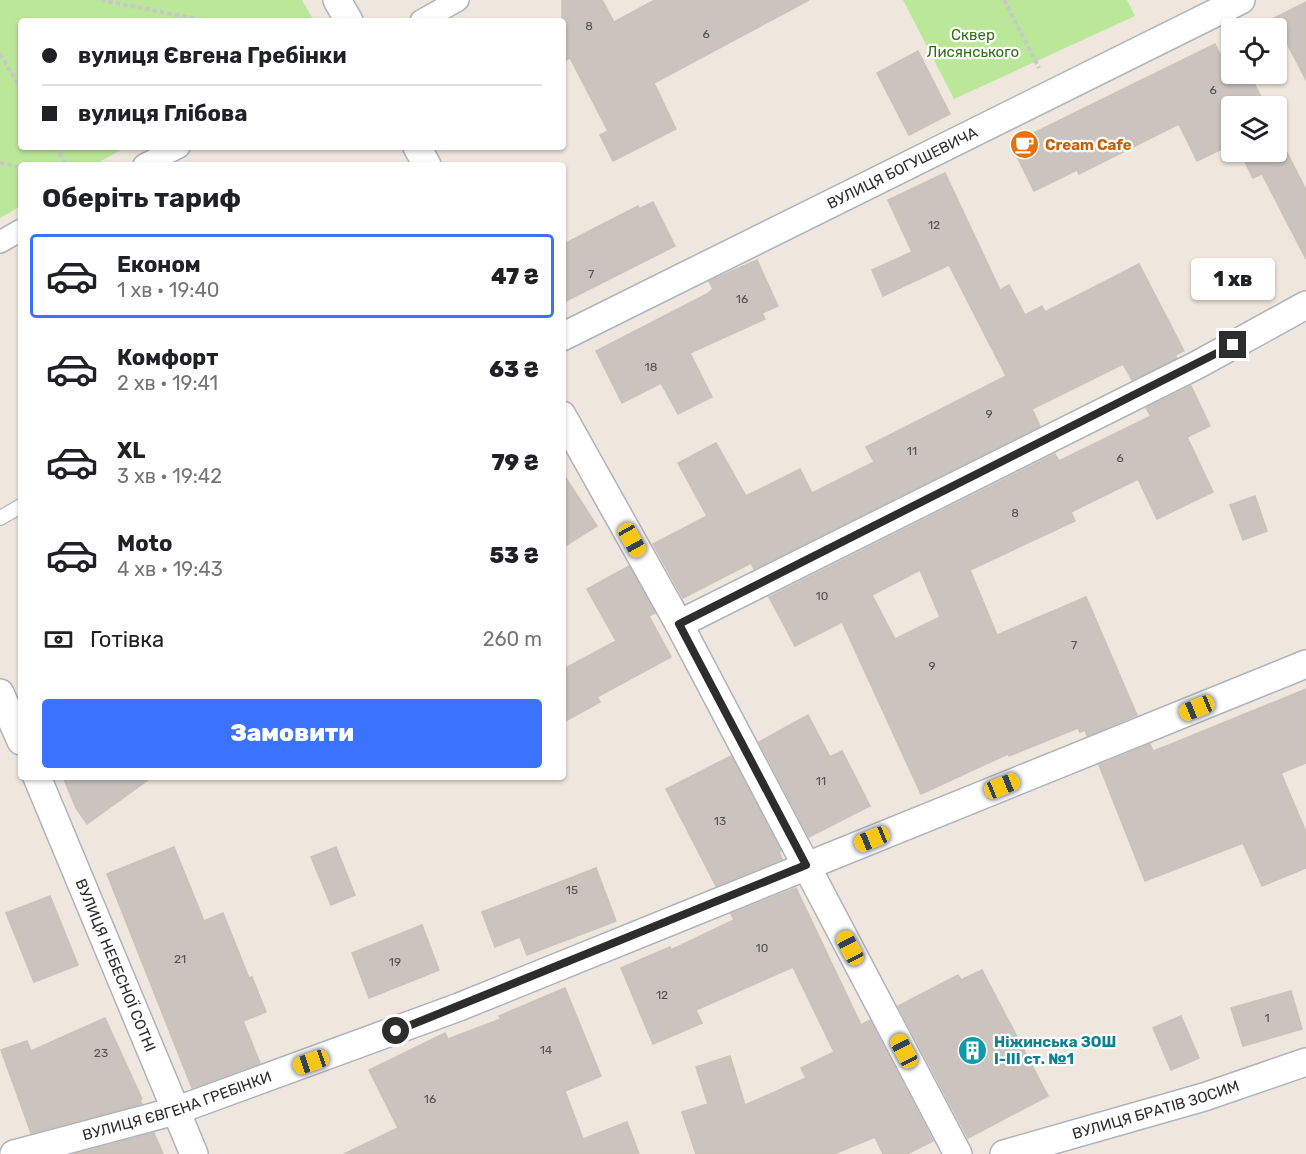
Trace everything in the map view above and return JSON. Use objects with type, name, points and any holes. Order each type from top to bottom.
[{"type":"street","points":[[337,0],[347,18]]},
{"type":"street","points":[[427,18],[458,0]]},
{"type":"street","name":"ВУЛИЦЯ БОГУШЕВИЧА","points":[[566,335],[1241,0]]},
{"type":"street","points":[[150,162],[173,150]]},
{"type":"street","points":[[0,242],[18,232]]},
{"type":"street","points":[[679,624],[1186,370],[1306,305]]},
{"type":"street","points":[[566,422],[679,624],[958,1154]]},
{"type":"street","name":"ВУЛИЦЯ ЄВГЕНА ГРЕБІНКИ","points":[[14,1154],[175,1111],[459,1007],[1306,664]]},
{"type":"street","points":[[0,693],[18,734]]},
{"type":"street","name":"ВУЛИЦЯ НЕБЕСНОЇ СОТНІ","points":[[38,780],[194,1154]]},
{"type":"street","name":"ВУЛИЦЯ БРАТІВ ЗОСИМ","points":[[1004,1154],[1204,1097],[1306,1062]]},
{"type":"lane","points":[[0,518],[18,508]]},
{"type":"path","points":[[101,0],[192,18]]},
{"type":"path","points":[[1005,0],[1052,93]]},
{"type":"path","points":[[0,54],[18,84]]},
{"type":"path","points":[[0,163],[18,166]]},
{"type":"green space","points":[[0,0],[302,0],[312,18],[18,18],[18,150],[121,150],[99,162],[18,162],[18,208],[0,218]]},
{"type":"green space","name":"Сквер Лисянського","points":[[903,0],[1127,0],[1135,16],[954,99]]},
{"type":"building","points":[[562,0],[602,0],[614,22],[655,0],[809,0],[654,83],[676,129],[613,161],[600,135],[608,131],[570,58],[566,60],[566,18],[562,18]]},
{"type":"building","points":[[1306,2],[1306,80],[1287,43],[1287,18],[1274,18]]},
{"type":"building","points":[[1215,44],[1221,56],[1221,84],[1254,84],[1261,96],[1221,96],[1221,149],[1197,161],[1179,124],[1079,174],[1077,170],[1034,191],[1011,144]]},
{"type":"building","points":[[918,51],[950,114],[909,135],[877,73]]},
{"type":"building","points":[[1287,153],[1306,190],[1306,259],[1262,174],[1253,178],[1245,162],[1287,162]]},
{"type":"building","points":[[945,173],[1000,290],[1009,285],[1025,315],[1042,306],[1045,312],[1139,264],[1184,351],[1175,355],[1177,358],[1132,380],[1123,364],[1032,409],[1040,426],[754,569],[751,563],[683,598],[653,544],[707,516],[678,463],[716,443],[746,496],[800,469],[812,493],[874,462],[866,447],[1006,376],[949,265],[883,296],[872,270],[912,252],[888,200]]},
{"type":"building","points":[[653,202],[675,246],[566,301],[566,243],[638,206],[639,209]]},
{"type":"building","points":[[757,260],[778,306],[762,313],[765,319],[690,353],[712,397],[678,414],[661,383],[622,403],[596,351],[707,294],[713,289],[709,281]]},
{"type":"building","points":[[1191,386],[1210,426],[1187,437],[1213,492],[1157,519],[1138,479],[1071,512],[1075,521],[970,570],[997,635],[1086,597],[1137,715],[1087,736],[1085,730],[1080,732],[1078,728],[1009,756],[1008,754],[921,794],[842,622],[795,646],[769,597],[1055,454],[1059,461],[1151,416],[1146,408]],"holes":[[[920,570],[940,617],[895,639],[872,595]]]},
{"type":"building","points":[[566,478],[597,526],[566,545]]},
{"type":"building","points":[[1255,496],[1267,531],[1243,540],[1230,505]]},
{"type":"building","points":[[629,566],[655,613],[649,616],[671,657],[597,697],[600,702],[566,721],[566,668],[616,641],[587,589]]},
{"type":"building","points":[[1306,689],[1306,763],[1281,773],[1306,832],[1306,868],[1262,886],[1243,843],[1145,881],[1099,765],[1150,744],[1153,751]]},
{"type":"building","points":[[808,715],[830,757],[842,751],[870,806],[809,837],[759,742]]},
{"type":"building","points":[[731,756],[781,851],[779,852],[782,859],[716,886],[666,789]]},
{"type":"building","points":[[64,780],[148,780],[87,824],[76,808]]},
{"type":"building","points":[[174,847],[204,921],[223,913],[249,978],[252,977],[266,1012],[243,1021],[260,1063],[192,1088],[107,874]]},
{"type":"building","points":[[336,847],[355,895],[331,905],[311,857]]},
{"type":"building","points":[[596,868],[616,921],[527,955],[520,937],[495,947],[482,912]]},
{"type":"building","points":[[796,888],[861,1025],[870,1020],[933,1141],[907,1154],[883,1154],[875,1137],[834,1154],[696,1154],[682,1112],[708,1104],[696,1067],[730,1056],[745,1105],[806,1078],[801,1068],[834,1052],[793,967],[696,1010],[702,1023],[653,1044],[621,968],[670,947],[671,950],[734,920],[731,914]]},
{"type":"building","points":[[50,896],[78,965],[34,982],[6,913]]},
{"type":"building","points":[[422,925],[439,970],[369,998],[352,953]]},
{"type":"building","name":"Ніжинська ЗОШ І-ІІІ ст. №1","points":[[982,970],[1048,1096],[968,1138],[898,1006],[958,975],[961,980]]},
{"type":"building","points":[[565,988],[601,1076],[565,1091],[583,1139],[627,1122],[639,1154],[344,1154],[398,1128],[369,1070],[445,1033],[448,1039],[501,1019],[499,1016]]},
{"type":"building","points":[[1291,991],[1302,1029],[1243,1046],[1231,1008]]},
{"type":"building","points":[[1181,1016],[1199,1058],[1171,1070],[1153,1028]]},
{"type":"building","points":[[105,1018],[142,1099],[140,1100],[142,1104],[31,1133],[1,1050],[27,1041],[31,1051]]},
{"type":"building","points":[[154,1133],[163,1154],[75,1154]]},
{"type":"place","name":"Cream Cafe","points":[[1024,145]]},
{"type":"place","name":"Ніжинська ЗОШ І-ІІІ ст. №1","points":[[973,1051]]},
{"type":"route","points":[[396,1031],[806,865],[679,624],[1233,345]]}]
